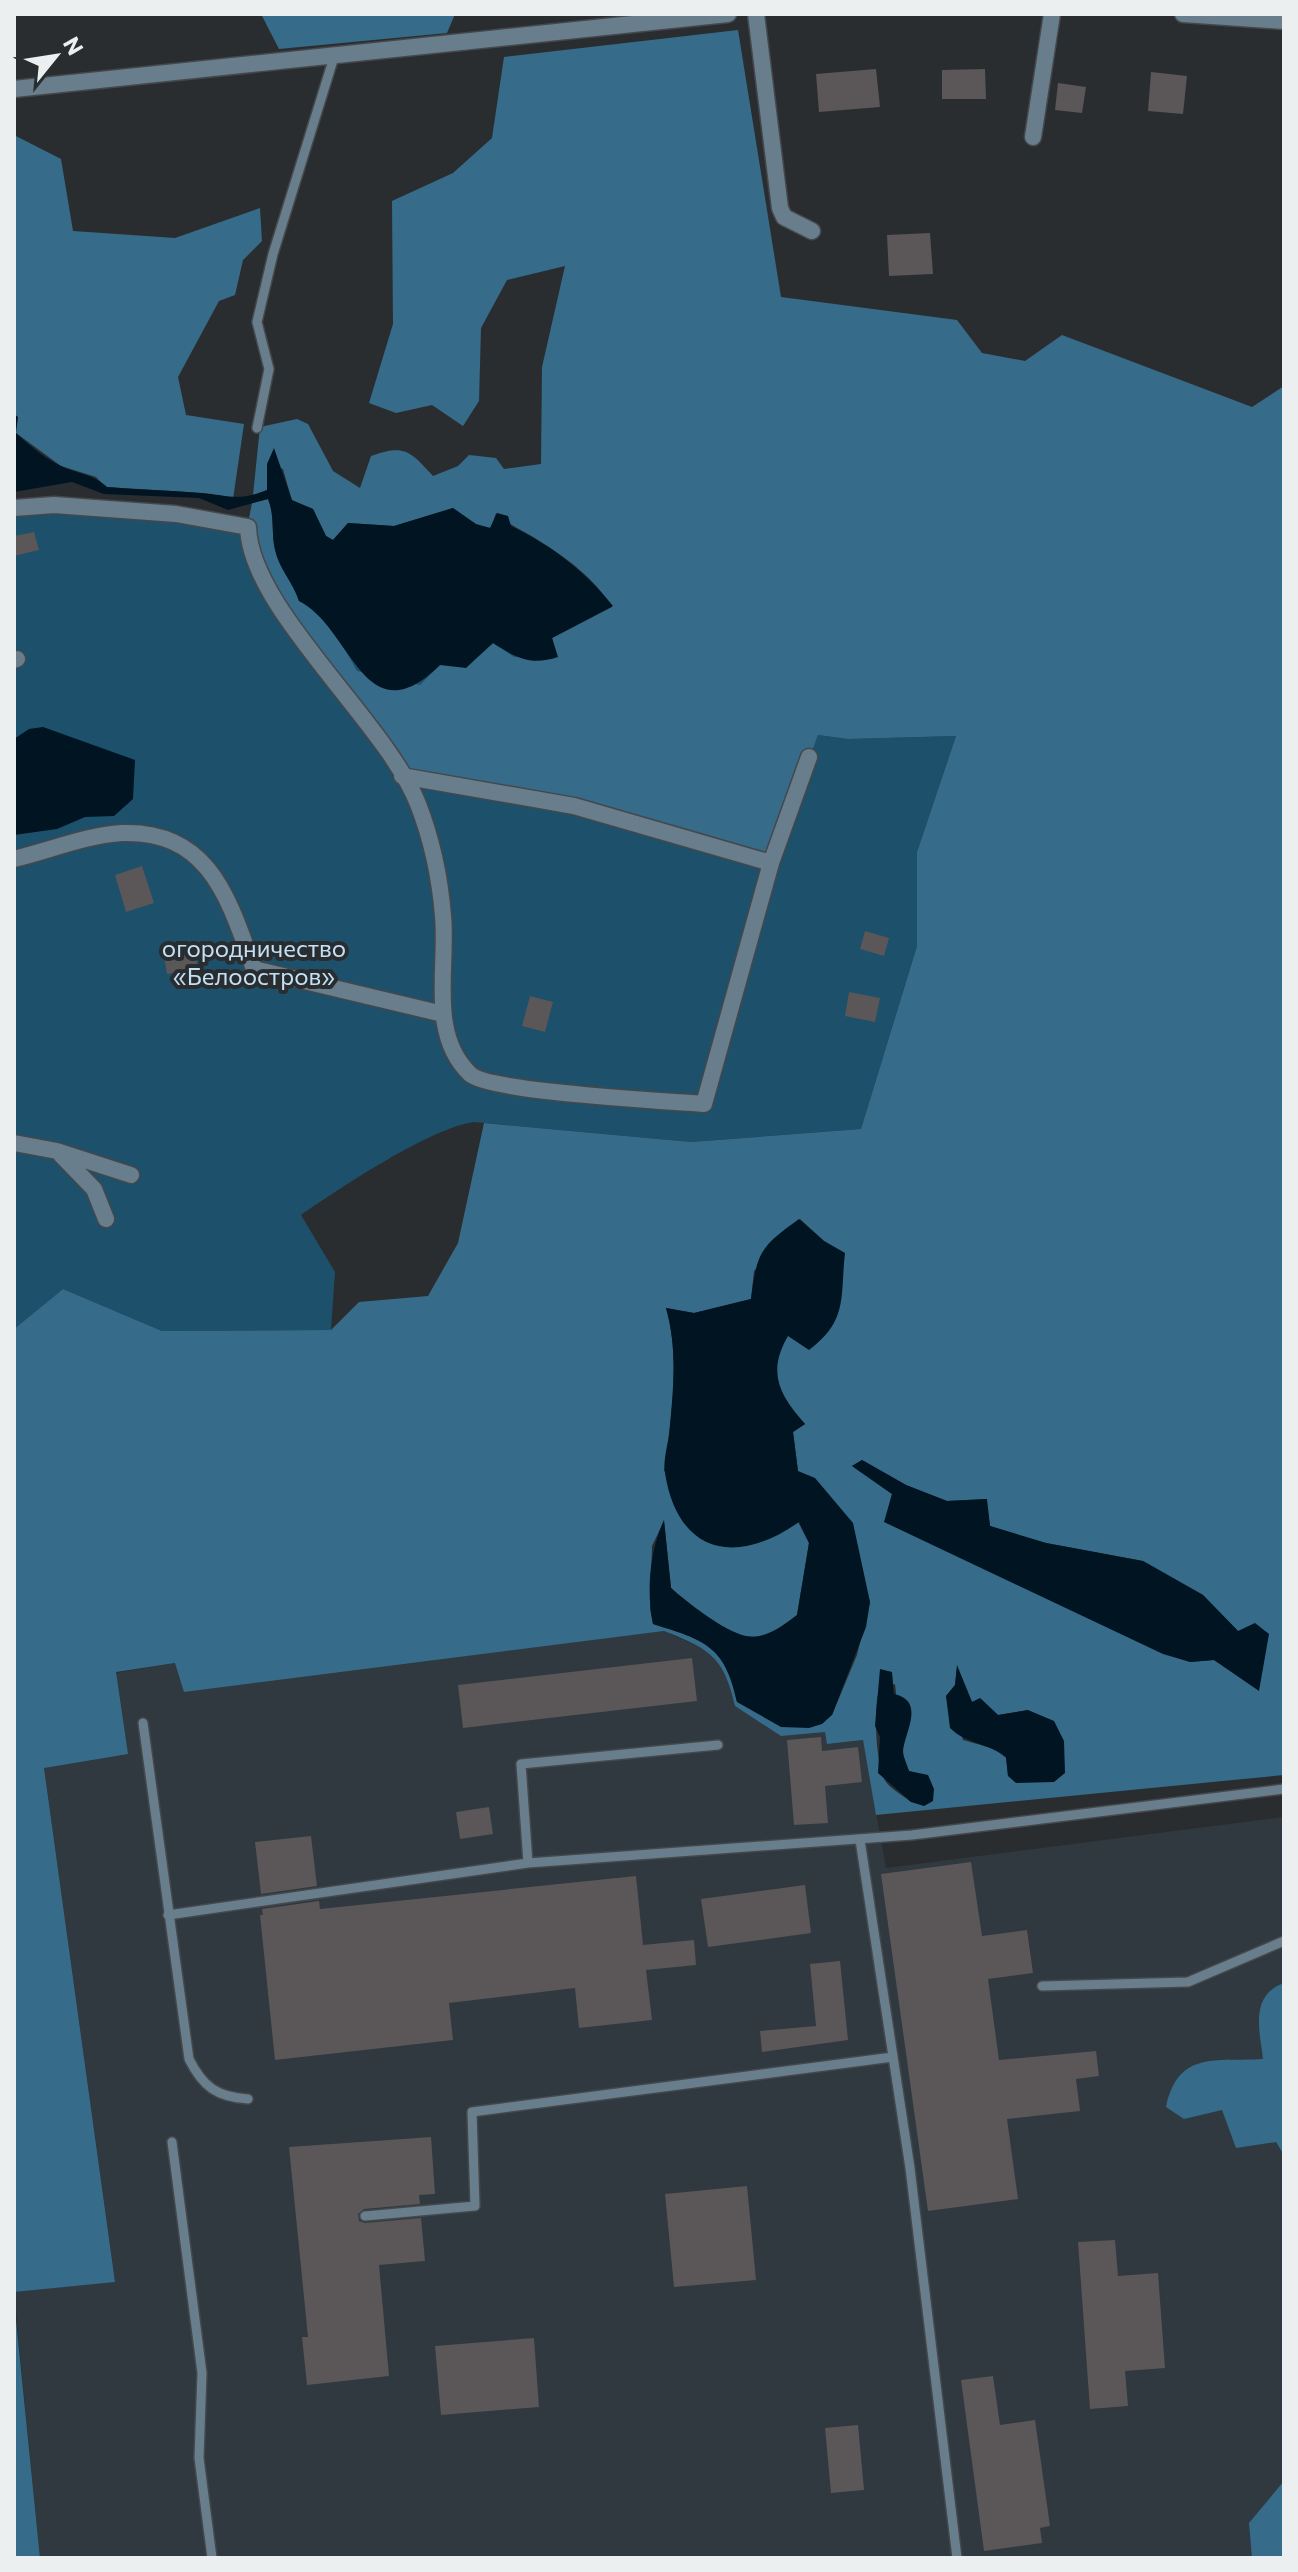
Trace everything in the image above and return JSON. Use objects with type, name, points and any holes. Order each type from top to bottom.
[{"type":"street","points":[[14,89],[728,14]]},
{"type":"street","points":[[756,14],[780,208],[784,217],[812,231]]},
{"type":"street","points":[[1033,137],[1052,14]]},
{"type":"street","points":[[1183,14],[1284,21]]},
{"type":"street","points":[[14,508],[54,505],[176,514],[248,527],[251,552],[271,592],[402,776],[417,802],[436,860],[444,919],[443,1014],[460,1063],[473,1077],[516,1087],[704,1104],[771,863],[809,757]]},
{"type":"street","points":[[402,776],[574,806],[771,863]]},
{"type":"street","points":[[14,859],[120,833],[165,836],[203,860],[220,886],[254,969],[443,1014]]},
{"type":"street","points":[[14,1143],[57,1151],[131,1175]]},
{"type":"street","points":[[57,1151],[94,1189],[106,1219]]},
{"type":"lane","points":[[257,428],[269,369],[257,322],[273,254],[334,57]]},
{"type":"lane","points":[[143,1723],[189,2059],[199,2078],[213,2093],[248,2099]]},
{"type":"lane","points":[[528,1863],[521,1764],[718,1745]]},
{"type":"lane","points":[[168,1915],[528,1863],[860,1840],[1284,1789]]},
{"type":"lane","points":[[860,1840],[910,2168],[957,2558]]},
{"type":"lane","points":[[1042,1986],[1188,1982],[1284,1941]]},
{"type":"lane","points":[[365,2216],[475,2206],[472,2112],[893,2057]]},
{"type":"lane","points":[[172,2142],[202,2373],[199,2458],[212,2558]]},
{"type":"shaded area","points":[[261,14],[455,14],[447,33],[279,49]]},
{"type":"shaded area","points":[[738,30],[781,297],[957,320],[982,353],[1025,361],[1062,335],[1252,407],[1284,386],[1284,1775],[876,1815],[863,1740],[827,1744],[825,1732],[781,1736],[735,1706],[726,1676],[713,1657],[693,1643],[664,1631],[184,1692],[175,1663],[116,1672],[128,1754],[44,1768],[115,2282],[14,2292],[14,1329],[63,1289],[162,1331],[331,1330],[359,1302],[428,1296],[458,1243],[484,1123],[691,1142],[861,1129],[917,946],[917,852],[956,736],[848,739],[818,735],[773,857],[407,777],[284,611],[248,523],[252,503],[268,499],[277,556],[299,601],[325,622],[357,671],[420,685],[440,665],[480,653],[494,643],[514,657],[557,657],[552,638],[612,607],[597,587],[569,561],[496,513],[491,528],[476,525],[453,508],[394,526],[348,523],[333,540],[326,536],[313,509],[292,501],[283,469],[267,464],[267,490],[253,495],[260,427],[297,419],[308,424],[333,471],[360,488],[371,456],[399,450],[412,456],[433,476],[458,466],[469,455],[496,458],[504,469],[541,464],[542,367],[565,266],[507,280],[481,328],[479,401],[463,426],[432,405],[396,413],[369,403],[393,324],[392,201],[453,173],[492,138],[504,57]],"holes":[[[800,1219],[824,1241],[844,1253],[793,1326],[778,1357],[776,1370],[782,1392],[805,1424],[793,1432],[798,1471],[862,1574],[870,1602],[857,1655],[832,1715],[737,1702],[719,1656],[699,1641],[653,1624],[650,1609],[652,1546],[664,1521],[671,1588],[706,1616],[727,1629],[752,1637],[773,1631],[797,1615],[809,1543],[798,1522],[664,1471],[674,1369],[666,1308],[694,1313],[751,1299],[754,1271]],[[862,1460],[906,1485],[947,1501],[986,1499],[990,1526],[1046,1543],[1143,1561],[1203,1595],[1238,1631],[1259,1690],[1214,1660],[1190,1662],[885,1522],[892,1494],[852,1466]],[[957,1667],[972,1702],[981,1699],[998,1715],[1028,1710],[1008,1776],[1006,1758],[995,1749],[963,1740],[946,1696],[955,1685]],[[895,1684],[903,1754],[909,1771],[919,1775],[911,1802],[886,1782],[880,1765],[876,1738],[879,1691]]]},
{"type":"shaded area","points":[[14,135],[61,159],[73,231],[175,238],[260,208],[262,241],[243,260],[235,295],[219,301],[178,377],[186,415],[244,424],[233,499],[204,493],[106,487],[96,477],[61,466],[16,433]]},
{"type":"shaded area","points":[[14,414],[18,417],[16,433],[36,450],[59,465],[96,479],[107,487],[248,496],[267,490],[267,464],[274,448],[292,500],[313,509],[326,536],[333,540],[348,523],[394,526],[453,508],[476,524],[490,528],[497,513],[508,516],[511,526],[567,560],[613,606],[552,638],[558,657],[540,661],[524,659],[493,643],[466,668],[440,665],[414,685],[393,690],[376,685],[361,671],[317,614],[299,601],[277,557],[268,499],[228,510],[199,498],[104,494],[72,482],[14,492]]},
{"type":"shaded area","points":[[43,727],[135,760],[133,799],[114,816],[85,817],[57,829],[14,835],[14,739],[29,729]]},
{"type":"shaded area","points":[[799,1219],[824,1241],[845,1253],[842,1296],[830,1329],[809,1350],[788,1336],[778,1361],[779,1383],[788,1403],[805,1424],[793,1432],[798,1471],[815,1478],[853,1523],[870,1602],[866,1627],[832,1715],[822,1724],[809,1728],[781,1727],[737,1702],[719,1656],[699,1641],[653,1624],[650,1598],[653,1557],[664,1520],[671,1588],[717,1623],[753,1637],[773,1631],[797,1615],[809,1543],[799,1522],[776,1536],[754,1544],[733,1547],[714,1545],[697,1536],[683,1521],[672,1500],[664,1464],[674,1372],[666,1308],[694,1313],[751,1299],[763,1252],[768,1244]]},
{"type":"shaded area","points":[[862,1460],[906,1485],[947,1501],[987,1499],[990,1526],[1046,1543],[1143,1561],[1203,1595],[1238,1631],[1255,1623],[1269,1634],[1259,1691],[1214,1660],[1190,1662],[1163,1654],[884,1522],[892,1494],[852,1466]]},
{"type":"shaded area","points":[[664,1631],[715,1654],[729,1682],[735,1706],[826,1732],[827,1744],[863,1740],[886,1868],[1284,1817],[1284,2558],[40,2558],[14,2292],[115,2281],[44,1767],[115,1673],[176,1663],[184,1691]]},
{"type":"shaded area","points":[[957,1665],[972,1702],[980,1698],[998,1715],[1028,1710],[1054,1721],[1064,1741],[1065,1773],[1054,1782],[1016,1783],[1008,1776],[1006,1757],[950,1728],[946,1696],[955,1685]]},
{"type":"shaded area","points":[[880,1669],[892,1672],[894,1694],[903,1697],[911,1708],[903,1755],[909,1771],[928,1775],[934,1789],[933,1801],[924,1806],[911,1802],[878,1773],[880,1737],[875,1726]]},
{"type":"shaded area","points":[[1284,1983],[1284,2155],[1276,2142],[1236,2148],[1222,2110],[1184,2119],[1166,2107],[1180,2076],[1190,2068],[1215,2060],[1263,2059],[1259,2026],[1261,2005],[1273,1989]]},
{"type":"shaded area","points":[[14,2300],[40,2558],[14,2558]]},
{"type":"shaded area","points":[[1284,2481],[1284,2558],[1252,2558],[1249,2523]]},
{"type":"green space","name":"огородничество «Белоостров»","points":[[14,508],[216,522],[801,778],[818,735],[848,739],[956,736],[917,852],[917,946],[861,1129],[691,1142],[474,1122],[434,1135],[410,1147],[301,1215],[335,1272],[331,1330],[162,1331],[63,1289],[14,1329]]},
{"type":"building","points":[[876,69],[880,107],[819,112],[816,74]]},
{"type":"building","points":[[985,69],[986,99],[942,99],[942,70]]},
{"type":"building","points":[[1151,72],[1187,76],[1183,114],[1148,111]]},
{"type":"building","points":[[1058,83],[1086,87],[1082,113],[1055,110]]},
{"type":"building","points":[[930,233],[933,274],[889,276],[887,235]]},
{"type":"building","points":[[34,532],[39,550],[14,556],[14,536]]},
{"type":"building","points":[[142,866],[154,903],[126,912],[115,875]]},
{"type":"building","points":[[865,931],[889,938],[884,956],[860,949]]},
{"type":"building","points":[[194,945],[198,969],[167,974],[163,950]]},
{"type":"building","points":[[849,992],[880,998],[875,1022],[845,1016]]},
{"type":"building","points":[[530,996],[553,1002],[545,1032],[522,1026]]},
{"type":"building","points":[[692,1658],[697,1701],[463,1728],[458,1685]]},
{"type":"building","points":[[821,1737],[822,1751],[858,1747],[862,1782],[825,1786],[828,1823],[794,1825],[787,1740]]},
{"type":"building","points":[[489,1807],[493,1834],[460,1839],[456,1812]]},
{"type":"building","points":[[311,1836],[317,1886],[261,1894],[255,1842]]},
{"type":"building","points":[[971,1862],[982,1936],[1027,1930],[1033,1973],[988,1979],[999,2060],[1096,2051],[1099,2076],[1076,2079],[1080,2111],[1007,2119],[1018,2199],[928,2211],[881,1874]]},
{"type":"building","points":[[636,1876],[643,1945],[694,1940],[696,1965],[646,1970],[652,2020],[579,2028],[575,1988],[449,2003],[453,2040],[275,2060],[260,1915],[263,1915],[262,1909],[319,1901],[320,1909]]},
{"type":"building","points":[[805,1885],[811,1933],[708,1947],[701,1899]]},
{"type":"building","points":[[840,1961],[848,2040],[762,2052],[760,2031],[816,2026],[810,1964]]},
{"type":"building","points":[[431,2137],[435,2194],[419,2195],[420,2204],[364,2209],[358,2214],[359,2221],[365,2223],[421,2218],[425,2261],[379,2265],[389,2376],[307,2385],[302,2337],[308,2337],[289,2147]]},
{"type":"building","points":[[747,2186],[756,2280],[674,2287],[665,2194]]},
{"type":"building","points":[[1115,2240],[1118,2276],[1158,2273],[1165,2368],[1125,2371],[1128,2406],[1090,2409],[1078,2242]]},
{"type":"building","points":[[534,2338],[539,2407],[441,2415],[435,2346]]},
{"type":"building","points":[[993,2376],[1000,2425],[1035,2420],[1050,2526],[1040,2528],[1042,2543],[984,2551],[961,2380]]},
{"type":"building","points":[[858,2425],[864,2490],[831,2493],[825,2428]]}]
